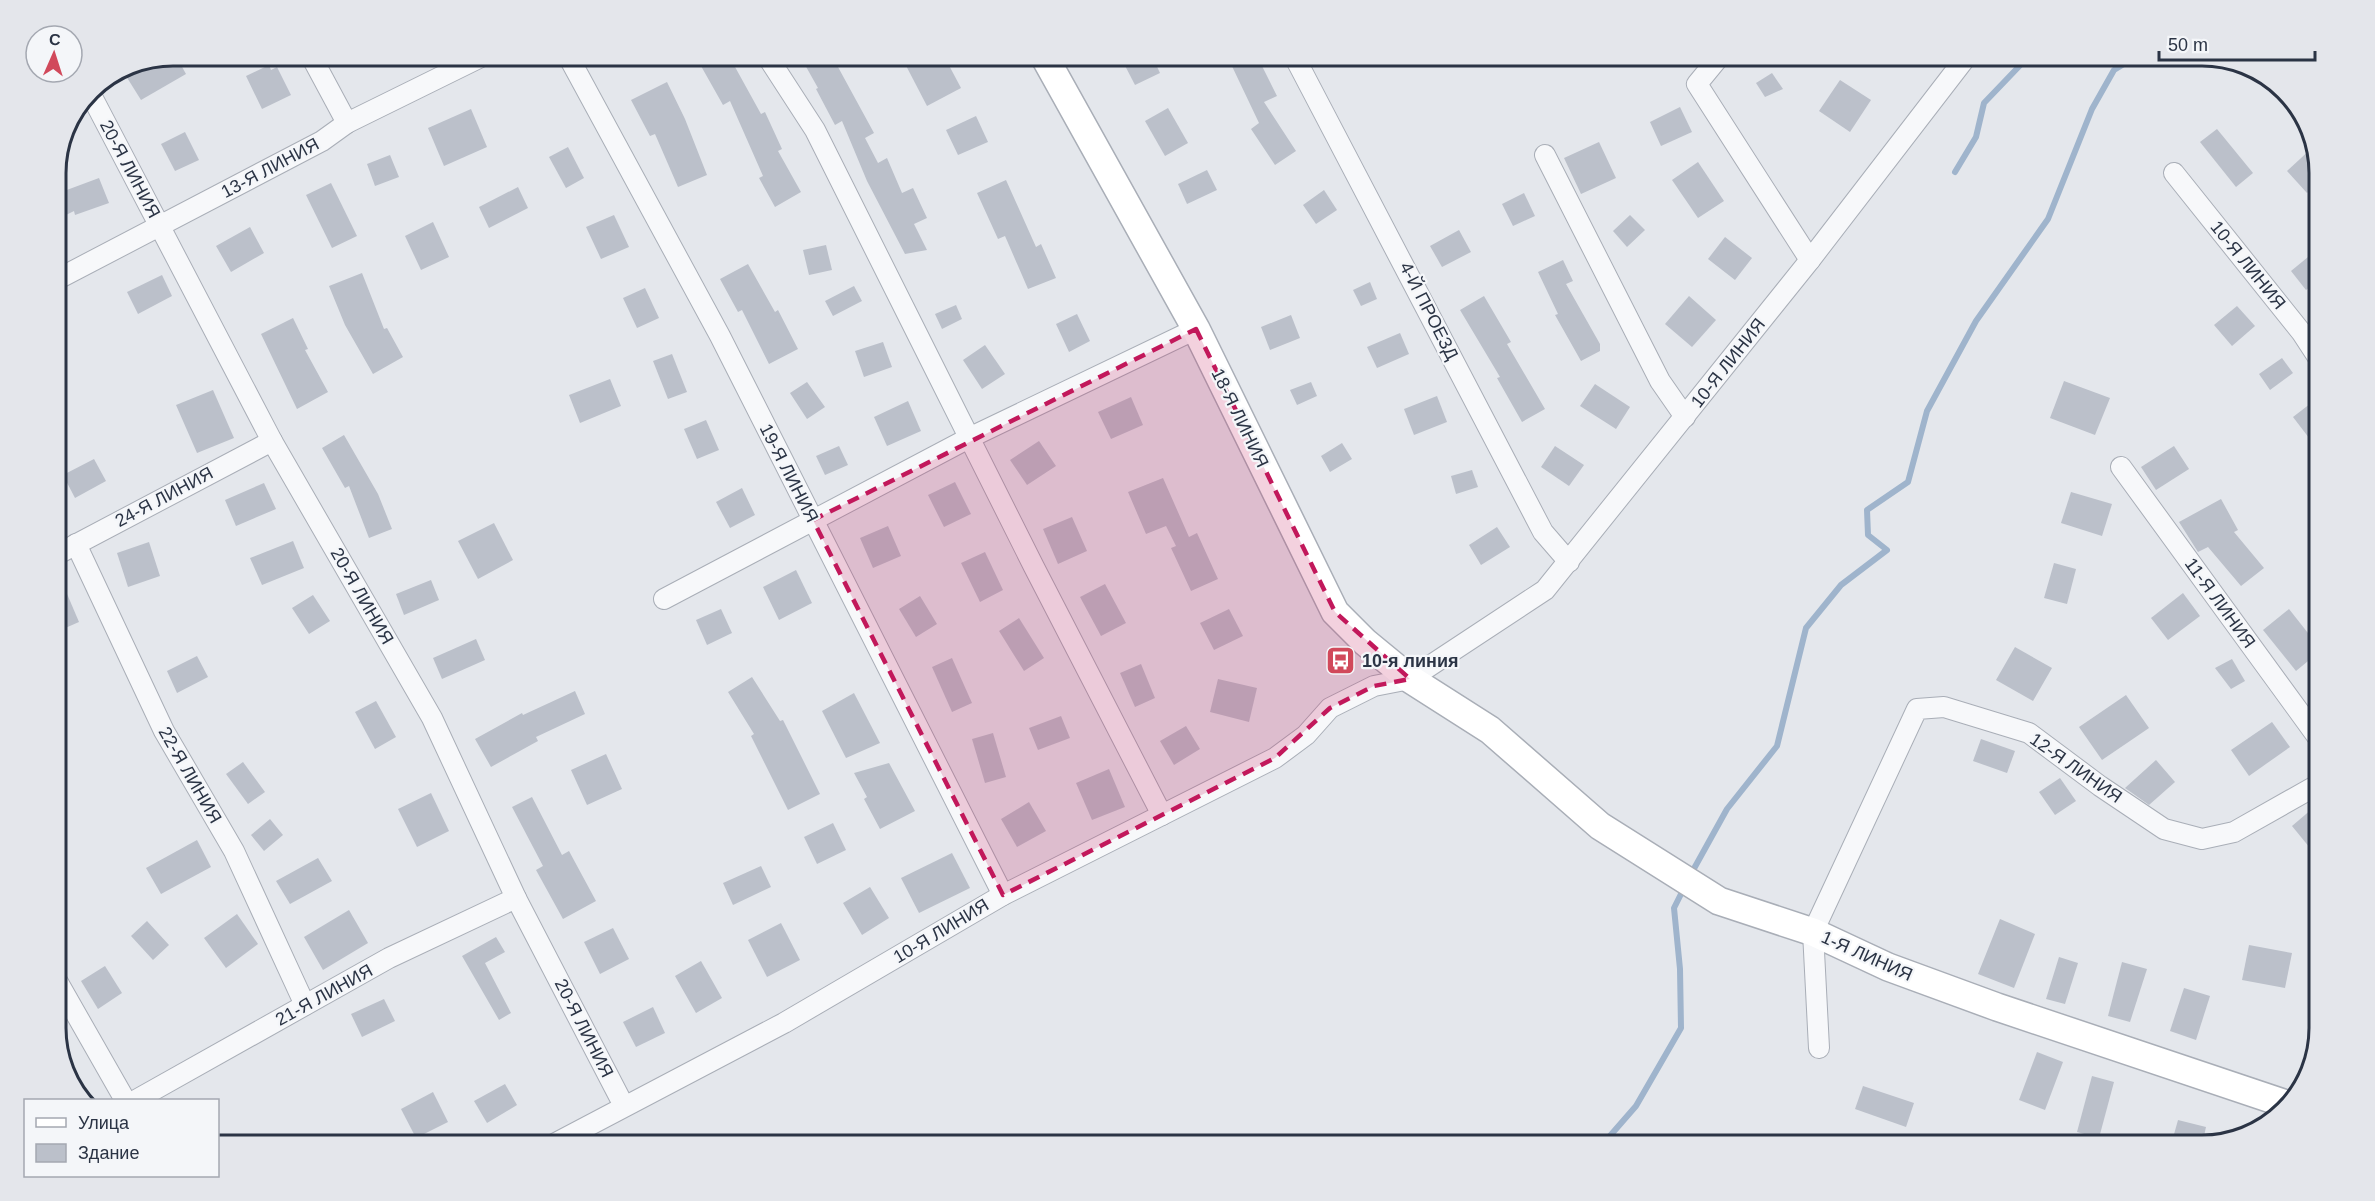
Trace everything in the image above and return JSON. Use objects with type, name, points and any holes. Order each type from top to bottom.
[{"type":"street","points":[[316,66],[346,123]]},
{"type":"street","name":"13-Я ЛИНИЯ","points":[[66,275],[322,141],[346,123],[463,66]]},
{"type":"street","name":"19-Я ЛИНИЯ","points":[[573,66],[720,336],[1003,895]]},
{"type":"street","points":[[773,66],[815,130],[1162,816]]},
{"type":"street","name":"18-Я ЛИНИЯ","points":[[1050,66],[1196,329],[1335,612],[1365,642],[1410,679],[1490,730]]},
{"type":"street","name":"4-Й ПРОЕЗД","points":[[1299,66],[1543,532],[1569,562]]},
{"type":"street","points":[[1712,66],[1697,84],[1810,260]]},
{"type":"street","name":"10-Я ЛИНИЯ","points":[[572,1135],[784,1023],[1003,895],[1275,758],[1306,735],[1330,708],[1374,686],[1410,679],[1545,590],[1810,260],[1959,66]]},
{"type":"street","name":"20-Я ЛИНИЯ","points":[[94,101],[272,441],[432,718],[516,898],[624,1106]]},
{"type":"street","points":[[1545,155],[1660,381],[1685,417]]},
{"type":"street","name":"10-Я ЛИНИЯ","points":[[2174,173],[2309,344]]},
{"type":"street","points":[[664,599],[969,438],[1196,329]]},
{"type":"street","name":"24-Я ЛИНИЯ","points":[[66,550],[272,441]]},
{"type":"street","name":"11-Я ЛИНИЯ","points":[[2121,467],[2309,725]]},
{"type":"street","name":"22-Я ЛИНИЯ","points":[[76,544],[164,730],[234,851],[305,1005]]},
{"type":"street","name":"12-Я ЛИНИЯ","points":[[1813,932],[1917,709],[1944,706],[2030,733],[2100,786],[2164,829],[2202,839],[2234,832],[2309,790]]},
{"type":"street","name":"1-Я ЛИНИЯ","points":[[1490,730],[1600,826],[1719,901],[1813,932],[1888,967],[1964,995],[2279,1102]]},
{"type":"street","name":"21-Я ЛИНИЯ","points":[[140,1099],[389,958],[516,898]]},
{"type":"street","points":[[1813,932],[1819,1048]]},
{"type":"street","points":[[66,997],[124,1099]]},
{"type":"highlighted area","points":[[1196,329],[1335,612],[1410,679],[1374,686],[1330,708],[1275,758],[1003,895],[813,520]]},
{"type":"building","points":[[182,66],[186,74],[141,100],[126,77],[152,68]]},
{"type":"building","points":[[267,66],[271,70],[277,67],[291,95],[262,109],[246,76]]},
{"type":"building","points":[[701,66],[735,66],[761,114],[765,112],[782,149],[778,151],[801,192],[775,207],[759,178],[763,176],[730,101],[723,105]]},
{"type":"building","points":[[806,66],[837,66],[874,133],[865,138],[878,163],[887,158],[902,193],[913,188],[927,218],[914,224],[927,250],[905,254],[867,181],[842,121],[835,125],[816,89],[818,88]]},
{"type":"building","points":[[906,66],[949,66],[961,88],[927,106]]},
{"type":"building","points":[[1125,66],[1157,66],[1160,73],[1135,85]]},
{"type":"building","points":[[1232,66],[1262,66],[1277,96],[1264,102],[1296,151],[1275,165],[1251,129],[1259,123]]},
{"type":"building","points":[[1772,73],[1783,89],[1765,97],[1756,83]]},
{"type":"building","points":[[1840,80],[1871,100],[1850,132],[1819,111]]},
{"type":"building","points":[[667,82],[685,119],[707,175],[678,187],[655,134],[650,136],[631,100]]},
{"type":"building","points":[[1680,107],[1692,132],[1661,146],[1650,122]]},
{"type":"building","points":[[1168,108],[1188,143],[1165,156],[1145,121]]},
{"type":"building","points":[[471,109],[487,147],[444,166],[428,128]]},
{"type":"building","points":[[976,116],[988,142],[958,155],[946,130]]},
{"type":"building","points":[[2217,129],[2253,173],[2236,187],[2200,142]]},
{"type":"building","points":[[185,132],[199,160],[175,171],[161,144]]},
{"type":"building","points":[[1599,142],[1616,178],[1581,194],[1564,158]]},
{"type":"building","points":[[568,147],[584,178],[566,188],[549,157]]},
{"type":"building","points":[[2307,152],[2309,191],[2307,193],[2287,171]]},
{"type":"building","points":[[390,155],[399,177],[375,186],[367,164]]},
{"type":"building","points":[[1698,162],[1724,201],[1698,218],[1672,180]]},
{"type":"building","points":[[1207,170],[1217,190],[1187,204],[1178,184]]},
{"type":"building","points":[[99,178],[109,203],[75,215],[74,211],[66,215],[66,190]]},
{"type":"building","points":[[1006,180],[1036,247],[1041,244],[1056,278],[1028,289],[1005,236],[998,239],[977,193]]},
{"type":"building","points":[[331,183],[357,236],[332,248],[306,195]]},
{"type":"building","points":[[518,187],[528,208],[489,228],[479,207]]},
{"type":"building","points":[[1324,190],[1337,210],[1316,224],[1303,205]]},
{"type":"building","points":[[1524,193],[1535,216],[1513,226],[1502,204]]},
{"type":"building","points":[[614,215],[629,247],[601,259],[586,227]]},
{"type":"building","points":[[1630,215],[1645,230],[1627,247],[1613,231]]},
{"type":"building","points":[[433,222],[449,257],[421,270],[405,236]]},
{"type":"building","points":[[250,227],[264,253],[231,272],[216,246]]},
{"type":"building","points":[[1459,230],[1471,252],[1442,267],[1430,246]]},
{"type":"building","points":[[1725,237],[1752,258],[1735,280],[1708,259]]},
{"type":"building","points":[[826,245],[832,270],[809,275],[803,250]]},
{"type":"building","points":[[2309,256],[2309,288],[2306,290],[2291,271]]},
{"type":"building","points":[[1563,260],[1573,281],[1566,284],[1600,344],[1600,351],[1581,361],[1555,315],[1558,314],[1538,272]]},
{"type":"building","points":[[748,264],[775,312],[778,310],[798,349],[769,364],[742,310],[738,312],[720,279]]},
{"type":"building","points":[[362,273],[384,329],[387,328],[403,357],[373,374],[345,325],[329,286]]},
{"type":"building","points":[[162,275],[172,296],[138,314],[127,292]]},
{"type":"building","points":[[1370,282],[1377,299],[1361,306],[1353,290]]},
{"type":"building","points":[[854,286],[862,301],[833,316],[825,301]]},
{"type":"building","points":[[645,288],[659,318],[637,328],[623,298]]},
{"type":"building","points":[[1484,296],[1511,342],[1507,344],[1545,409],[1522,422],[1497,378],[1500,377],[1460,310]]},
{"type":"building","points":[[1689,296],[1716,320],[1692,347],[1665,324]]},
{"type":"building","points":[[956,305],[962,319],[942,329],[935,314]]},
{"type":"building","points":[[2237,306],[2255,326],[2232,346],[2214,325]]},
{"type":"building","points":[[1077,314],[1090,341],[1069,352],[1056,324]]},
{"type":"building","points":[[1291,315],[1300,338],[1270,350],[1261,327]]},
{"type":"building","points":[[293,318],[308,349],[305,350],[328,392],[297,409],[261,334]]},
{"type":"building","points":[[1400,333],[1409,354],[1377,368],[1367,347]]},
{"type":"building","points":[[883,342],[892,367],[864,377],[855,351]]},
{"type":"building","points":[[985,345],[1005,374],[982,389],[963,360]]},
{"type":"building","points":[[672,354],[687,392],[668,399],[653,361]]},
{"type":"building","points":[[2282,358],[2293,373],[2270,390],[2259,374]]},
{"type":"building","points":[[610,379],[621,406],[580,423],[569,395]]},
{"type":"building","points":[[2064,381],[2110,398],[2095,435],[2050,418]]},
{"type":"building","points":[[807,382],[825,407],[807,419],[790,393]]},
{"type":"building","points":[[1311,382],[1317,396],[1297,405],[1290,390]]},
{"type":"building","points":[[1595,384],[1630,407],[1616,429],[1580,406]]},
{"type":"building","points":[[213,390],[234,438],[197,453],[176,405]]},
{"type":"building","points":[[1437,396],[1447,422],[1414,435],[1404,409]]},
{"type":"building","points":[[1131,397],[1143,425],[1111,439],[1098,412]]},
{"type":"building","points":[[908,401],[921,431],[887,446],[874,417]]},
{"type":"building","points":[[2309,405],[2309,438],[2293,417]]},
{"type":"building","points":[[706,420],[719,450],[697,459],[684,429]]},
{"type":"building","points":[[344,435],[378,494],[392,529],[369,538],[349,486],[345,488],[322,448]]},
{"type":"building","points":[[1039,441],[1056,466],[1027,485],[1010,460]]},
{"type":"building","points":[[1342,443],[1352,459],[1330,472],[1321,456]]},
{"type":"building","points":[[839,446],[848,465],[825,475],[816,456]]},
{"type":"building","points":[[1555,446],[1584,465],[1569,486],[1541,467]]},
{"type":"building","points":[[2174,446],[2189,469],[2156,490],[2141,467]]},
{"type":"building","points":[[94,459],[106,481],[75,498],[66,481],[66,473]]},
{"type":"building","points":[[1472,470],[1478,487],[1456,494],[1451,476]]},
{"type":"building","points":[[1163,478],[1189,537],[1197,533],[1218,579],[1191,591],[1171,548],[1176,546],[1166,526],[1146,534],[1128,492]]},
{"type":"building","points":[[955,482],[971,514],[944,527],[928,495]]},
{"type":"building","points":[[264,483],[276,509],[236,526],[225,500]]},
{"type":"building","points":[[742,488],[755,515],[730,528],[716,502]]},
{"type":"building","points":[[2071,492],[2112,504],[2102,536],[2061,523]]},
{"type":"building","points":[[2221,499],[2238,530],[2234,532],[2264,568],[2241,586],[2208,547],[2198,552],[2179,522]]},
{"type":"building","points":[[1072,517],[1087,551],[1058,564],[1043,529]]},
{"type":"building","points":[[494,523],[513,560],[478,579],[458,541]]},
{"type":"building","points":[[888,526],[901,556],[873,568],[860,538]]},
{"type":"building","points":[[1497,527],[1510,547],[1481,565],[1469,545]]},
{"type":"building","points":[[293,541],[304,568],[262,585],[250,558]]},
{"type":"building","points":[[149,542],[160,576],[128,587],[117,553]]},
{"type":"building","points":[[985,552],[1003,590],[980,602],[961,563]]},
{"type":"building","points":[[2054,563],[2076,569],[2067,604],[2044,598]]},
{"type":"building","points":[[796,570],[812,603],[779,620],[763,587]]},
{"type":"building","points":[[431,580],[439,600],[404,615],[396,594]]},
{"type":"building","points":[[1105,584],[1126,623],[1101,636],[1080,597]]},
{"type":"building","points":[[66,591],[79,622],[66,628]]},
{"type":"building","points":[[2183,593],[2200,616],[2168,640],[2151,618]]},
{"type":"building","points":[[313,595],[330,621],[309,634],[292,608]]},
{"type":"building","points":[[920,596],[937,624],[916,637],[899,609]]},
{"type":"building","points":[[721,609],[732,633],[707,645],[696,620]]},
{"type":"building","points":[[1229,609],[1243,636],[1214,650],[1200,623]]},
{"type":"building","points":[[2289,609],[2309,634],[2309,660],[2296,671],[2263,630]]},
{"type":"building","points":[[1019,618],[1044,658],[1024,671],[999,631]]},
{"type":"building","points":[[476,639],[485,660],[442,679],[433,658]]},
{"type":"building","points":[[2015,647],[2052,668],[2033,701],[1996,680]]},
{"type":"building","points":[[197,656],[208,677],[177,693],[167,671]]},
{"type":"building","points":[[952,658],[972,703],[952,712],[932,667]]},
{"type":"building","points":[[2232,659],[2245,681],[2231,689],[2215,668]]},
{"type":"building","points":[[1141,664],[1155,698],[1135,707],[1120,673]]},
{"type":"building","points":[[752,677],[780,721],[783,720],[820,794],[788,810],[751,736],[754,734],[728,692]]},
{"type":"building","points":[[1218,679],[1257,688],[1249,722],[1210,712]]},
{"type":"building","points":[[575,691],[585,714],[536,737],[538,741],[491,767],[475,739],[522,713],[523,715]]},
{"type":"building","points":[[854,693],[880,743],[846,758],[822,711]]},
{"type":"building","points":[[2126,695],[2149,728],[2102,760],[2079,727]]},
{"type":"building","points":[[376,701],[396,737],[375,749],[355,712]]},
{"type":"building","points":[[1061,716],[1070,738],[1038,750],[1029,728]]},
{"type":"building","points":[[2272,722],[2290,747],[2249,776],[2231,750]]},
{"type":"building","points":[[1186,726],[1200,749],[1174,765],[1160,741]]},
{"type":"building","points":[[993,733],[1006,777],[985,783],[972,739]]},
{"type":"building","points":[[1981,739],[2015,751],[2007,773],[1973,761]]},
{"type":"building","points":[[606,754],[622,789],[587,805],[571,770]]},
{"type":"building","points":[[2156,760],[2175,782],[2149,805],[2125,788]]},
{"type":"building","points":[[243,762],[265,792],[248,804],[226,774]]},
{"type":"building","points":[[889,763],[915,811],[880,829],[864,799],[867,797],[854,773]]},
{"type":"building","points":[[1109,769],[1125,807],[1092,820],[1076,783]]},
{"type":"building","points":[[2060,778],[2076,801],[2055,815],[2039,792]]},
{"type":"building","points":[[431,793],[449,831],[417,847],[398,809]]},
{"type":"building","points":[[532,797],[562,855],[569,851],[596,901],[563,919],[536,870],[543,866],[512,807]]},
{"type":"building","points":[[1029,802],[1046,831],[1017,847],[1001,819]]},
{"type":"building","points":[[2309,812],[2309,847],[2292,826]]},
{"type":"building","points":[[270,819],[283,835],[264,851],[251,835]]},
{"type":"building","points":[[833,823],[846,850],[817,864],[804,837]]},
{"type":"building","points":[[197,840],[211,867],[161,894],[146,868]]},
{"type":"building","points":[[952,853],[970,888],[919,913],[901,878]]},
{"type":"building","points":[[318,858],[332,881],[290,904],[276,881]]},
{"type":"building","points":[[761,866],[771,887],[733,905],[723,883]]},
{"type":"building","points":[[870,887],[889,918],[862,935],[843,903]]},
{"type":"building","points":[[349,910],[368,943],[323,970],[304,937]]},
{"type":"building","points":[[237,914],[258,944],[226,968],[204,938]]},
{"type":"building","points":[[2000,919],[2035,934],[2014,988],[1978,974]]},
{"type":"building","points":[[147,921],[169,945],[153,960],[131,936]]},
{"type":"building","points":[[781,923],[800,960],[767,977],[748,940]]},
{"type":"building","points":[[613,928],[629,959],[600,974],[584,942]]},
{"type":"building","points":[[496,937],[505,952],[485,963],[511,1013],[499,1020],[462,956]]},
{"type":"building","points":[[2249,945],[2292,953],[2285,988],[2242,980]]},
{"type":"building","points":[[2059,957],[2078,963],[2065,1004],[2046,999]]},
{"type":"building","points":[[701,961],[722,998],[696,1013],[675,976]]},
{"type":"building","points":[[2122,962],[2147,969],[2130,1022],[2108,1016]]},
{"type":"building","points":[[105,966],[122,993],[98,1009],[81,981]]},
{"type":"building","points":[[2184,988],[2210,996],[2196,1040],[2170,1031]]},
{"type":"building","points":[[384,999],[395,1021],[362,1037],[351,1014]]},
{"type":"building","points":[[653,1007],[665,1033],[636,1047],[623,1022]]},
{"type":"building","points":[[2037,1052],[2063,1062],[2045,1110],[2019,1100]]},
{"type":"building","points":[[2092,1076],[2114,1082],[2100,1135],[2077,1132]]},
{"type":"building","points":[[505,1084],[517,1105],[487,1123],[474,1101]]},
{"type":"building","points":[[1863,1086],[1914,1103],[1906,1127],[1855,1109]]},
{"type":"building","points":[[433,1092],[448,1122],[422,1135],[414,1135],[401,1109]]},
{"type":"building","points":[[2178,1120],[2206,1127],[2204,1135],[2174,1135]]},
{"type":"waterway","points":[[1955,172],[1976,137],[1984,103],[2019,66]]},
{"type":"waterway","points":[[1691,874],[1727,809],[1777,746],[1806,628],[1841,585],[1887,550],[1868,535],[1867,510],[1908,482],[1927,411],[1976,321],[2048,219],[2092,109],[2114,70],[2121,66]]},
{"type":"waterway","points":[[1611,1135],[1636,1106],[1681,1028],[1680,969],[1674,908],[1685,886]]},
{"type":"place","name":"10-я линия","points":[[1341,661]]}]
